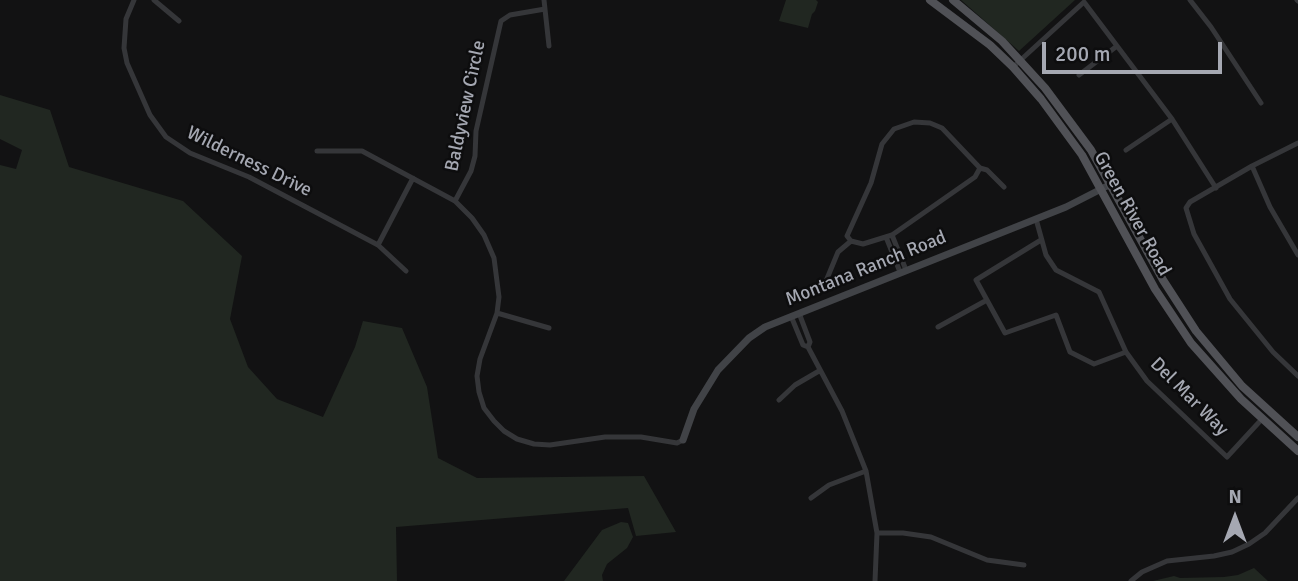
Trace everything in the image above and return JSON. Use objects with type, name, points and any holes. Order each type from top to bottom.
[{"type":"main road","name":"Green River Road","points":[[930,0],[977,34],[1013,67],[1056,119],[1082,155],[1155,289],[1191,343],[1218,375],[1298,451]]},
{"type":"main road","name":"Green River Road","points":[[953,0],[1021,60],[1070,120],[1091,150],[1163,280],[1196,331],[1242,386],[1298,437]]},
{"type":"street","name":"Wilderness Drive","points":[[134,0],[126,19],[124,48],[127,63],[150,115],[166,137],[190,153],[249,177],[377,245],[406,271]]},
{"type":"street","points":[[154,0],[179,21]]},
{"type":"street","points":[[544,0],[549,46]]},
{"type":"street","points":[[1190,0],[1261,103]]},
{"type":"street","points":[[1013,67],[1085,1],[1172,118],[1216,188]]},
{"type":"street","name":"Baldyview Circle","points":[[455,201],[465,185],[473,163],[476,131],[501,21],[510,15],[545,9]]},
{"type":"street","points":[[1079,75],[1117,46]]},
{"type":"street","points":[[1126,150],[1172,118]]},
{"type":"street","points":[[979,168],[975,177],[889,236],[863,244],[851,241],[847,236],[871,183],[882,144],[894,129],[914,122],[930,123],[942,128],[979,168],[987,170],[1004,187]]},
{"type":"street","points":[[1298,143],[1252,166],[1190,202],[1186,208],[1194,234],[1230,299],[1273,352],[1298,376]]},
{"type":"street","points":[[317,151],[362,151],[455,201],[484,234],[495,258],[499,281],[497,313],[480,359],[477,376],[484,408],[504,432],[534,444],[550,445],[605,437],[641,437],[677,443],[683,440]]},
{"type":"street","points":[[1252,166],[1270,207],[1298,255]]},
{"type":"street","points":[[377,245],[413,178]]},
{"type":"street","name":"Montana Ranch Road","points":[[683,440],[705,388],[732,353],[765,327],[1036,219],[1111,184]]},
{"type":"street","name":"Del Mar Way","points":[[1036,219],[1049,261],[1056,270],[1099,292],[1126,352],[1147,381],[1227,457],[1262,419]]},
{"type":"street","points":[[889,236],[903,271]]},
{"type":"street","points":[[1041,240],[976,280],[1004,333],[1056,315],[1070,352],[1094,363],[1126,352]]},
{"type":"street","points":[[826,281],[838,252],[851,241]]},
{"type":"street","points":[[938,327],[987,300]]},
{"type":"street","points":[[497,313],[550,328]]},
{"type":"street","points":[[795,314],[803,345],[808,347],[853,434],[866,471],[877,533],[875,581]]},
{"type":"street","points":[[779,400],[795,385],[819,372]]},
{"type":"street","points":[[811,498],[844,477],[866,471]]},
{"type":"street","points":[[1132,581],[1142,572],[1167,561],[1214,556],[1249,544],[1265,533],[1298,498]]},
{"type":"street","points":[[877,533],[931,537],[987,559],[1024,565]]},
{"type":"shaded area","points":[[786,0],[818,2],[808,28],[779,21]]},
{"type":"shaded area","points":[[961,0],[1075,0],[1019,51]]},
{"type":"shaded area","points":[[0,95],[50,110],[69,167],[183,201],[242,256],[230,319],[248,367],[277,399],[323,417],[355,347],[363,321],[402,328],[427,387],[438,458],[477,478],[644,476],[676,532],[636,536],[628,508],[396,527],[397,581],[0,581],[0,165],[16,169],[22,150],[0,139]]},
{"type":"shaded area","points":[[621,522],[628,523],[633,537],[627,548],[607,564],[602,575],[603,581],[564,581],[602,530]]},
{"type":"shaded area","points":[[1254,568],[1268,581],[1153,581],[1174,576],[1224,577],[1238,575]]}]
